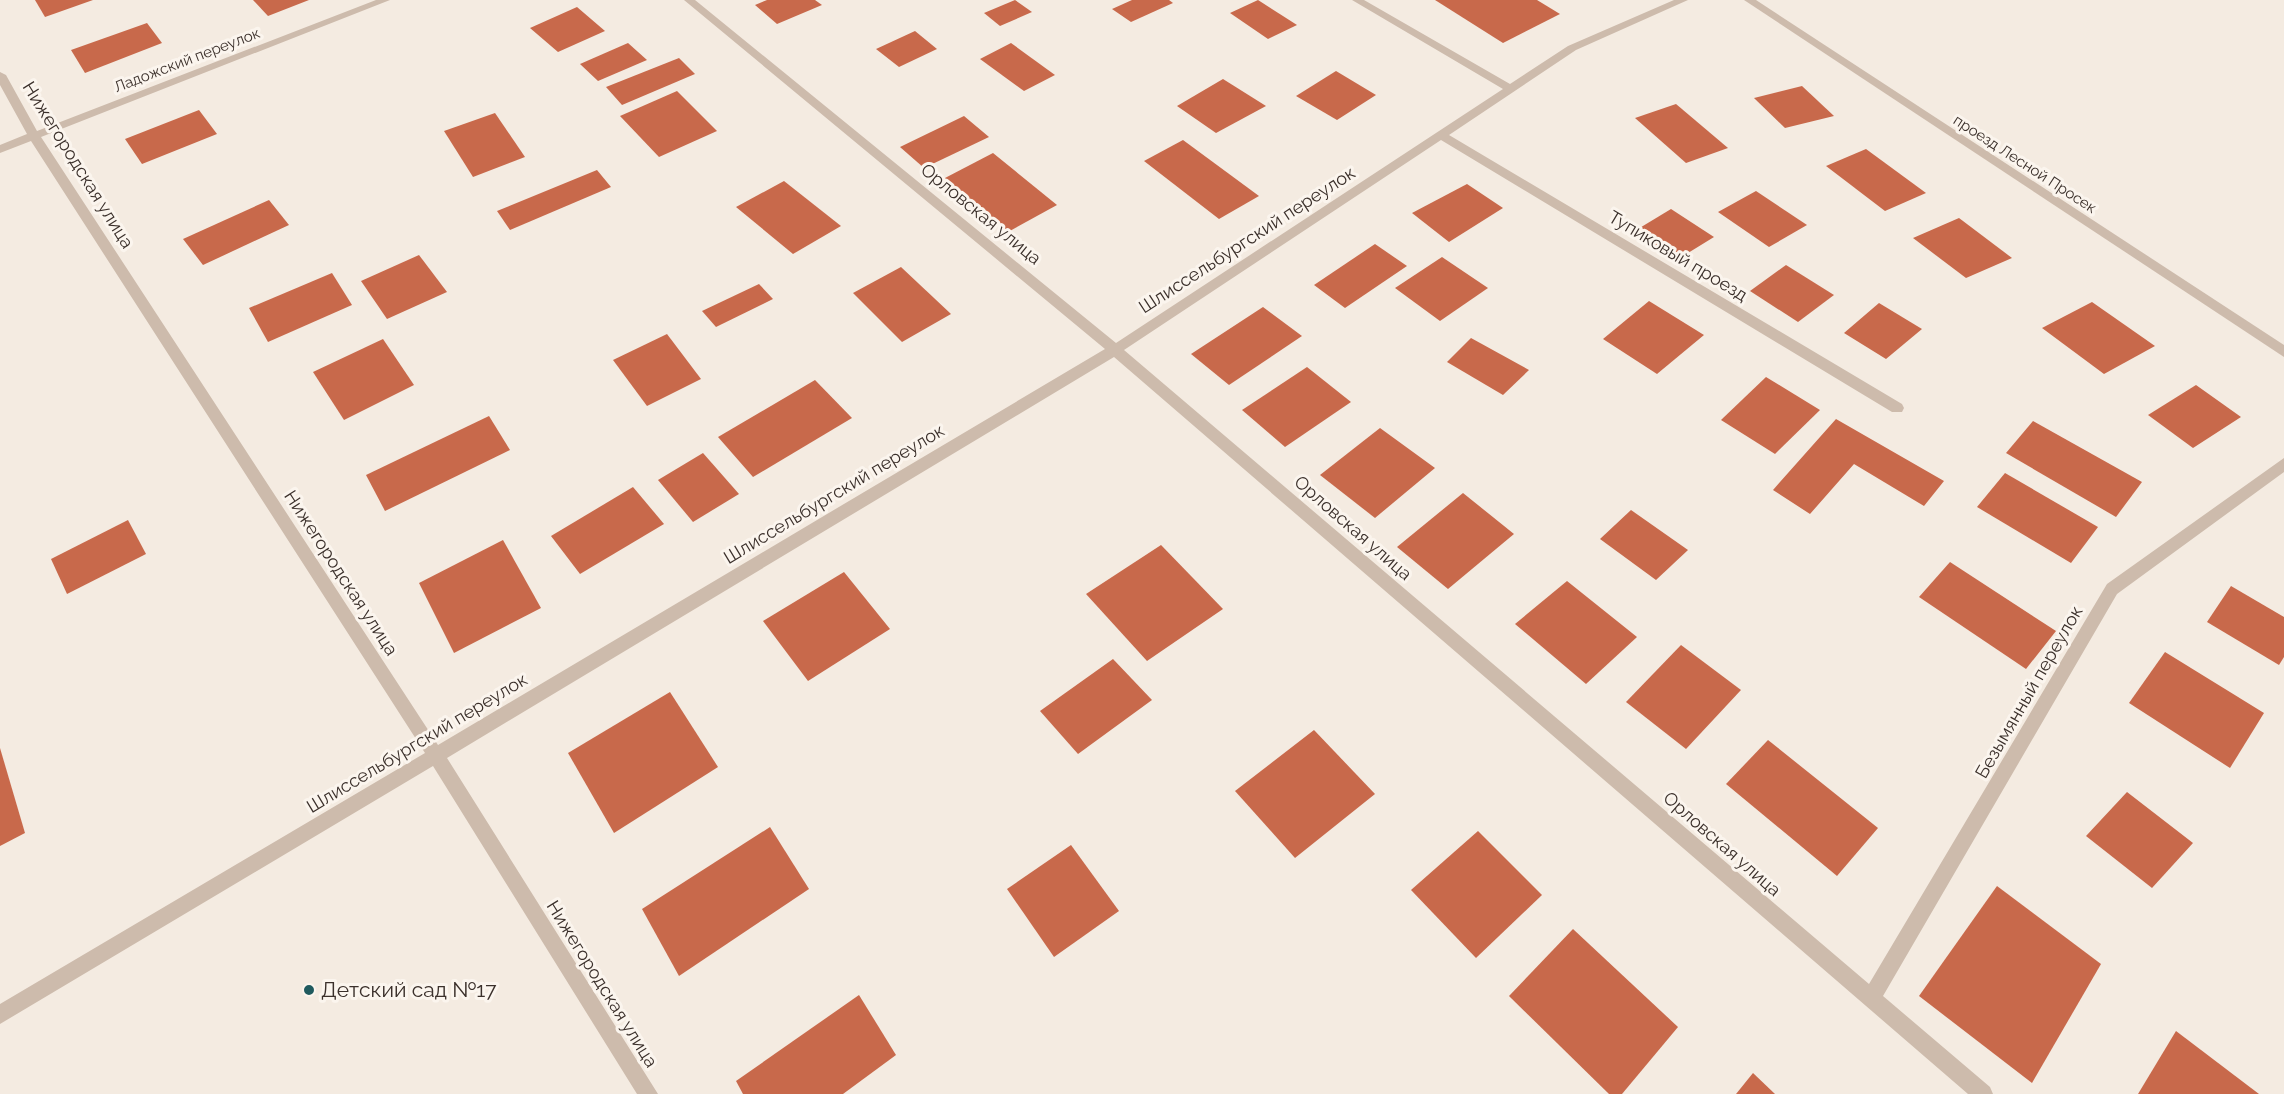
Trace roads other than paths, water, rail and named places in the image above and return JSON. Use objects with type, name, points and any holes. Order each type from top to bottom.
[{"type":"street","name":"Ладожский переулок","points":[[0,149],[384,0]]},
{"type":"street","name":"Орловская улица","points":[[689,0],[1115,350],[1983,1094]]},
{"type":"street","points":[[1357,0],[1511,88]]},
{"type":"street","name":"Шлиссельбургский переулок","points":[[0,1015],[1115,350],[1572,48],[1683,0]]},
{"type":"street","name":"проезд Лесной Просек","points":[[1749,0],[2284,352]]},
{"type":"street","name":"Нижегородская улица","points":[[0,75],[34,136],[435,754],[648,1094]]},
{"type":"street","name":"Тупиковый проезд","points":[[1441,135],[1897,408]]},
{"type":"street","name":"Безымянный переулок","points":[[1872,998],[2112,589],[2284,464]]},
{"type":"place","name":"Детский сад №17","points":[[309,990]]}]
